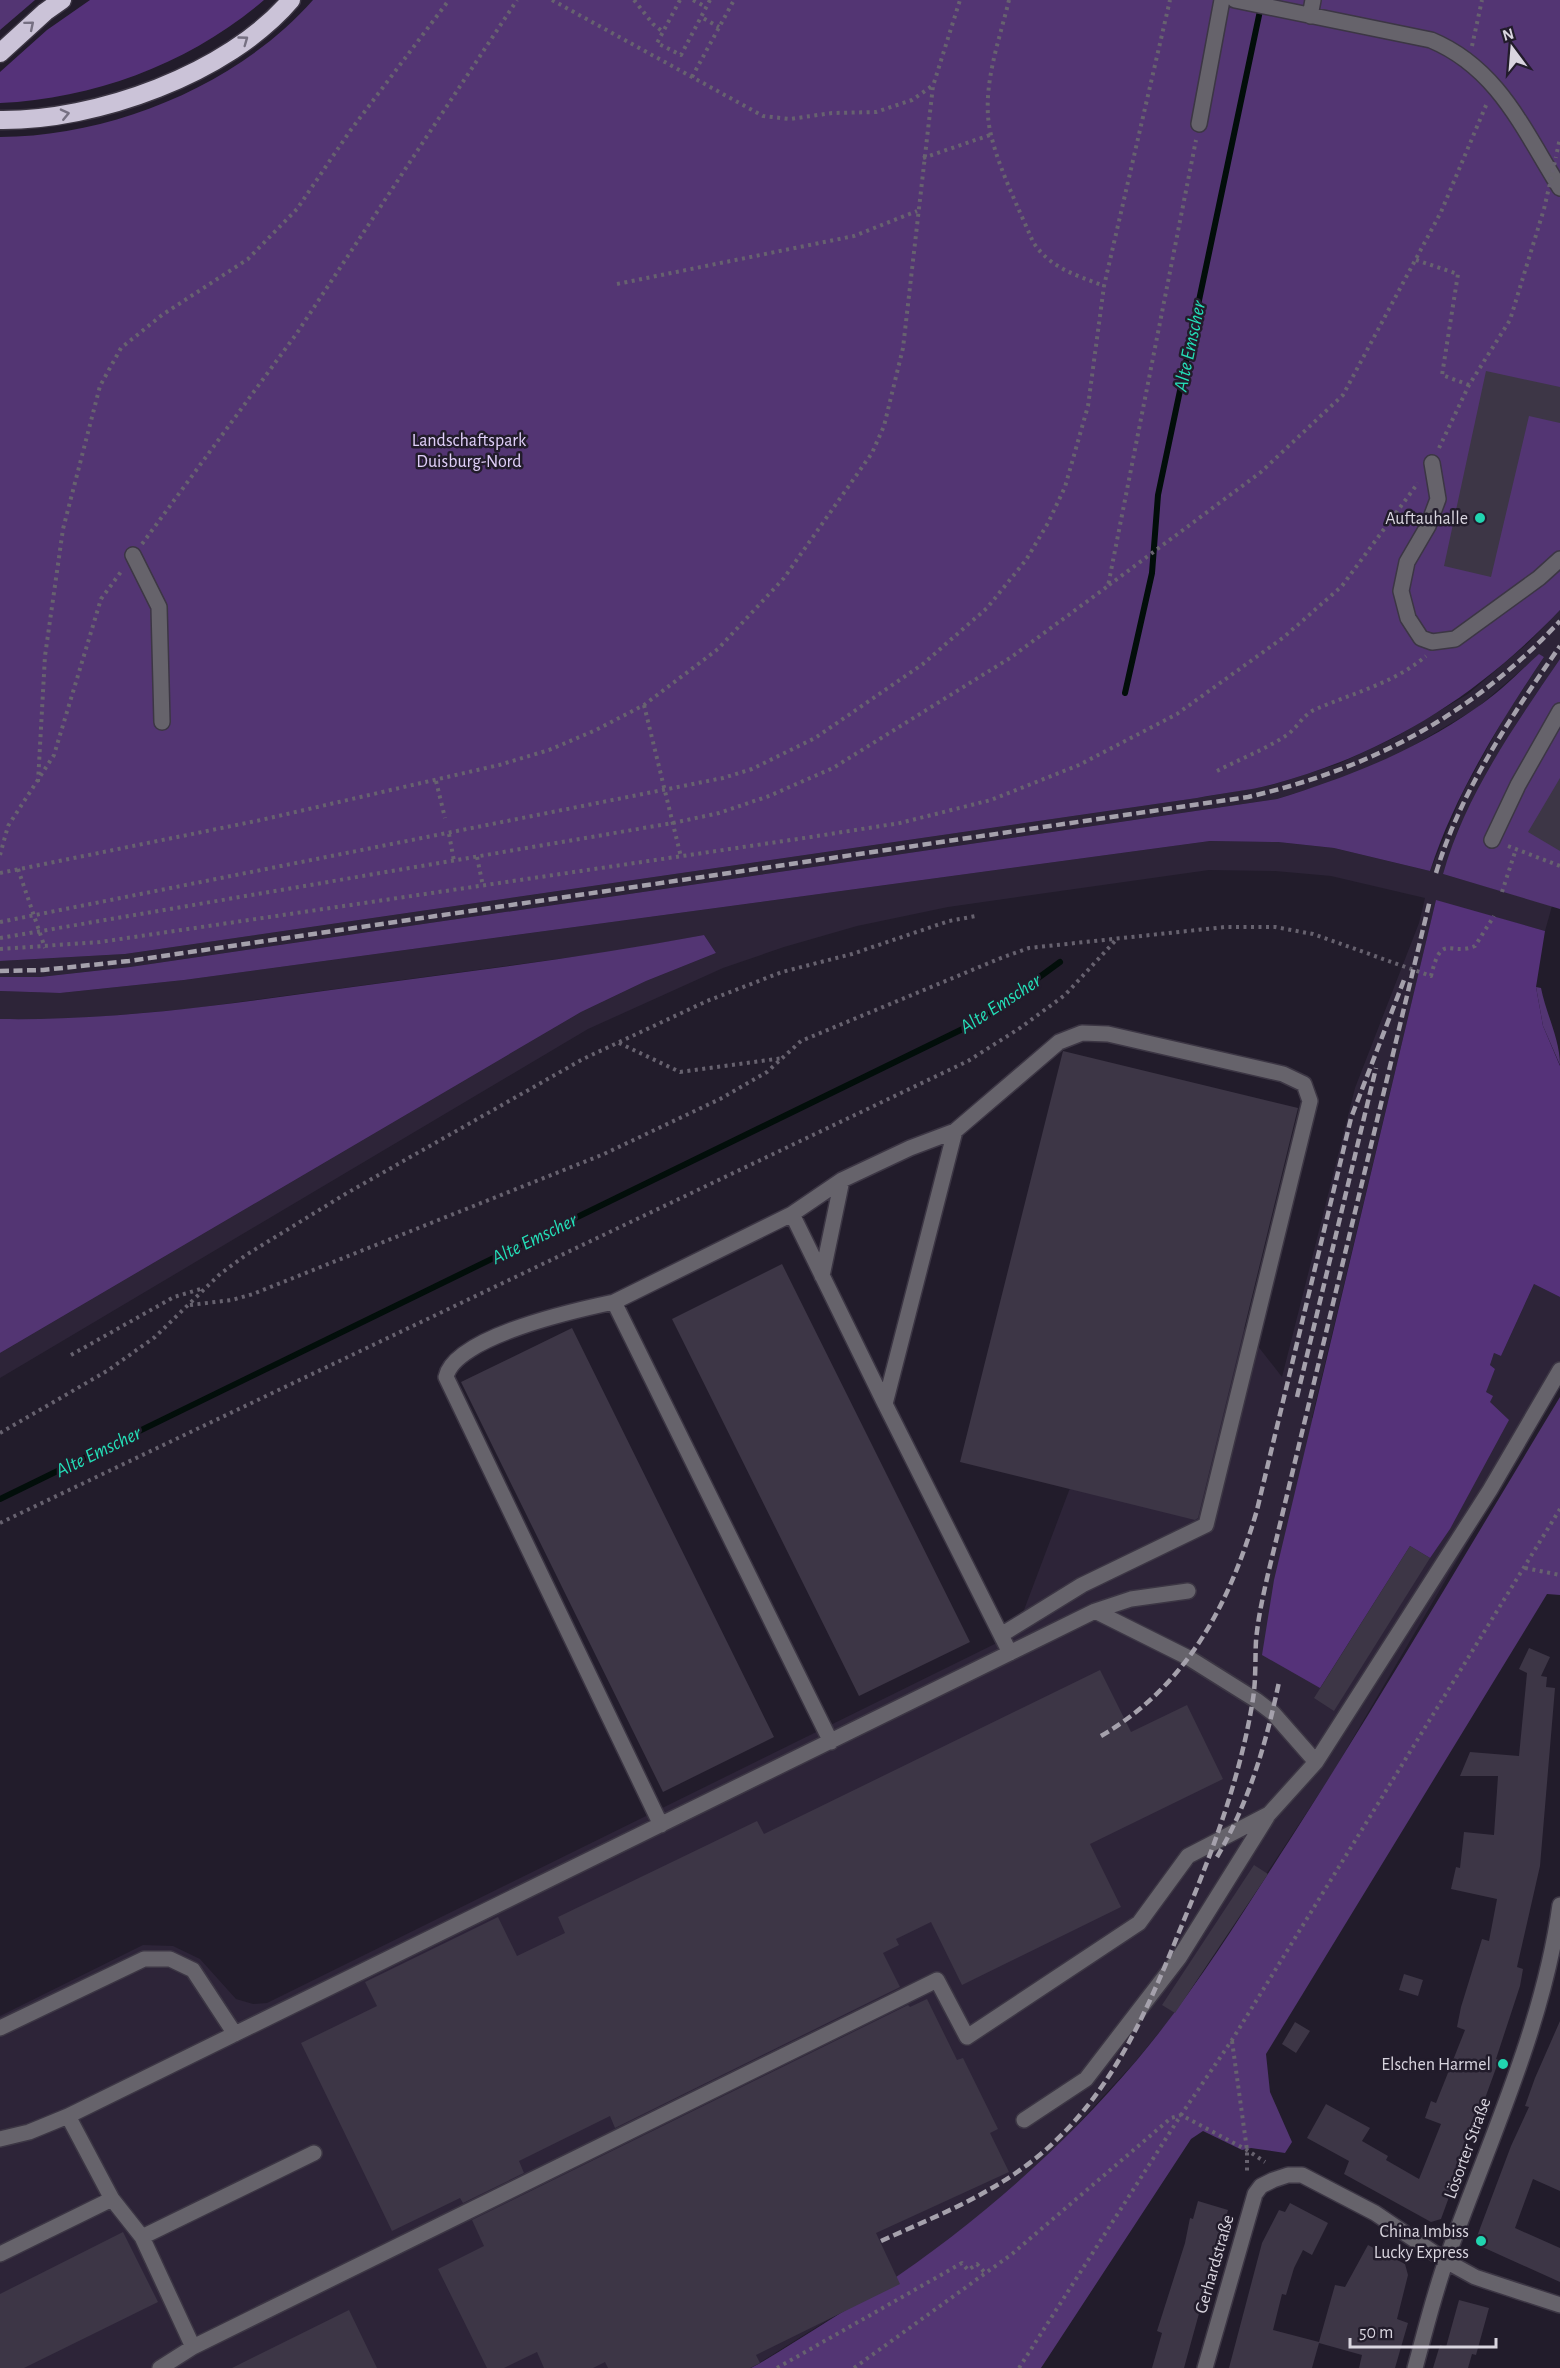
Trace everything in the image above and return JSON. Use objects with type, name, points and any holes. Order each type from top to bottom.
[{"type":"highway","points":[[0,52],[62,0]]},
{"type":"highway","points":[[4,120],[52,117],[104,105],[163,85],[208,64],[247,39],[291,0]]},
{"type":"street","points":[[1199,124],[1222,0]]},
{"type":"street","points":[[1310,16],[1313,0]]},
{"type":"street","points":[[1238,1],[1431,40],[1469,59],[1495,84],[1560,188]]},
{"type":"street","points":[[1432,463],[1438,499],[1428,526],[1407,562],[1401,591],[1403,605],[1414,631],[1421,638],[1443,642],[1470,629],[1560,559]]},
{"type":"street","points":[[133,555],[159,607],[162,722]]},
{"type":"street","points":[[1492,840],[1518,785],[1560,711]]},
{"type":"street","points":[[661,1825],[446,1377],[448,1366],[458,1358],[504,1333],[561,1313],[614,1302],[792,1214],[842,1180],[910,1148],[955,1131],[1059,1042],[1082,1033],[1108,1034],[1282,1074],[1304,1084],[1310,1101],[1206,1525],[1082,1585],[1001,1635]]},
{"type":"street","points":[[885,1404],[955,1131]]},
{"type":"street","points":[[822,1276],[842,1180]]},
{"type":"street","points":[[792,1214],[1010,1653]]},
{"type":"street","points":[[614,1302],[831,1742]]},
{"type":"street","points":[[1024,2120],[1086,2079],[1179,1958],[1269,1814],[1316,1762],[1490,1491],[1560,1370]]},
{"type":"street","points":[[0,2139],[29,2132],[68,2116],[1095,1611],[1131,1599],[1188,1591]]},
{"type":"street","points":[[1095,1611],[1189,1658],[1253,1698],[1273,1713],[1316,1762]]},
{"type":"street","points":[[160,2368],[193,2347],[937,1980],[967,2037],[1139,1923],[1188,1856],[1269,1814]]},
{"type":"street","name":"Lösorter Straße","points":[[1415,2368],[1446,2261],[1526,2045],[1554,1945],[1560,1905]]},
{"type":"street","points":[[0,2028],[144,1959],[170,1959],[193,1970],[235,2034]]},
{"type":"street","points":[[68,2116],[112,2199],[142,2237],[193,2347]]},
{"type":"street","points":[[142,2237],[314,2153]]},
{"type":"street","name":"Gerhardstraße","points":[[1205,2368],[1250,2208],[1261,2186],[1273,2180],[1287,2175],[1302,2175],[1375,2213],[1446,2261]]},
{"type":"street","points":[[0,2254],[112,2199]]},
{"type":"street","points":[[1446,2261],[1475,2277],[1560,2305]]},
{"type":"path","points":[[38,782],[45,656],[63,529],[100,386],[121,348],[162,315],[248,260],[297,209],[350,131],[450,0]]},
{"type":"path","points":[[0,855],[8,826],[54,755],[101,599],[297,333],[517,0]]},
{"type":"path","points":[[552,0],[763,116],[790,119],[832,113],[876,112],[912,100],[933,86]]},
{"type":"path","points":[[634,0],[653,24],[663,32]]},
{"type":"path","points":[[674,0],[677,6]]},
{"type":"path","points":[[680,0],[657,43],[681,55],[710,0]]},
{"type":"path","points":[[693,0],[706,7]]},
{"type":"path","points":[[692,77],[734,0]]},
{"type":"path","points":[[0,873],[261,820],[436,781],[549,750],[596,730],[644,705],[718,649],[784,578],[872,453],[892,402],[903,348],[933,86],[960,0]]},
{"type":"path","points":[[1009,0],[991,72],[988,99],[990,135],[1033,242],[1040,253],[1052,264],[1104,286]]},
{"type":"path","points":[[0,922],[666,791],[752,769],[815,738],[923,664],[987,608],[1026,560],[1065,487],[1088,406],[1104,286],[1170,0]]},
{"type":"path","points":[[1469,59],[1482,0]]},
{"type":"path","points":[[701,17],[719,27]]},
{"type":"path","points":[[0,938],[673,823],[719,813],[833,768],[1010,658],[1138,566],[1261,472],[1343,395],[1441,212],[1495,84]]},
{"type":"path","points":[[1108,586],[1199,124]]},
{"type":"path","points":[[923,158],[990,135]]},
{"type":"path","points":[[0,950],[45,948],[483,886],[900,823],[991,800],[1079,765],[1167,719],[1284,638],[1342,586],[1399,512],[1432,463],[1469,386],[1510,320],[1544,208],[1560,138]]},
{"type":"path","points":[[617,284],[854,236],[917,211]]},
{"type":"path","points":[[1416,260],[1458,274],[1442,375],[1469,386]]},
{"type":"path","points":[[1217,771],[1288,735],[1312,710],[1336,703],[1353,693],[1376,687],[1415,665],[1443,642]]},
{"type":"path","points":[[644,705],[681,857]]},
{"type":"path","points":[[436,781],[445,818]]},
{"type":"path","points":[[449,834],[454,861]]},
{"type":"path","points":[[1492,840],[1560,866]]},
{"type":"path","points":[[1502,892],[1516,849]]},
{"type":"path","points":[[477,857],[483,886]]},
{"type":"path","points":[[18,869],[45,948]]},
{"type":"path","points":[[0,1433],[107,1371],[155,1337],[190,1305],[204,1288],[246,1255],[347,1193],[517,1095],[618,1042],[707,1001],[782,972],[852,954],[949,921],[976,916]]},
{"type":"path","points":[[190,1305],[232,1300],[263,1291],[604,1154],[720,1099],[767,1072],[801,1041],[1001,957],[1029,948],[1214,928],[1275,927],[1313,934],[1431,976],[1437,955],[1453,947],[1475,946],[1494,916]]},
{"type":"path","points":[[0,1523],[968,1061],[1020,1028],[1065,995],[1116,940]]},
{"type":"path","points":[[618,1042],[680,1072],[784,1058]]},
{"type":"path","points":[[71,1355],[174,1297],[204,1288]]},
{"type":"path","points":[[1019,2368],[1181,2115],[1232,2040],[1560,1509]]},
{"type":"path","points":[[1525,1568],[1560,1575]]},
{"type":"path","points":[[1232,2040],[1247,2150],[1247,2173]]},
{"type":"path","points":[[854,2368],[986,2274],[1051,2223],[1171,2118],[1181,2115],[1265,2162]]},
{"type":"path","points":[[777,2368],[962,2263],[968,2270],[977,2265],[986,2274]]},
{"type":"path","points":[[862,2368],[864,2362]]},
{"type":"shaded area","points":[[90,0],[264,0],[205,42],[141,73],[72,94],[0,103],[0,72],[47,30]]},
{"type":"shaded area","points":[[1560,610],[1560,659],[1517,723],[1458,830],[1443,874],[1552,906],[1545,931],[1436,901],[1312,1418],[1485,1392],[1495,1369],[1490,1365],[1494,1353],[1501,1356],[1534,1284],[1560,1297],[1560,1385],[1332,1774],[1175,2013],[1135,2062],[1064,2139],[1014,2188],[905,2272],[751,2368],[0,2368],[0,2016],[143,1945],[173,1946],[200,1959],[236,1999],[253,2004],[267,2003],[1015,1634],[1076,1472],[1229,1309],[1282,1377],[1355,1088],[1419,923],[1425,898],[1331,876],[1275,871],[1209,870],[948,907],[857,926],[784,947],[723,968],[588,1029],[0,1378],[0,1353],[581,1012],[646,981],[716,953],[704,935],[624,950],[188,1009],[61,1020],[0,1019],[0,991],[60,993],[184,980],[1210,841],[1278,842],[1334,848],[1430,871],[1463,792],[1505,716],[1544,657],[1539,655],[1477,708],[1401,753],[1344,778],[1277,799],[130,967],[40,977],[0,977],[0,961],[125,954],[1197,798],[1272,785],[1338,764],[1394,738],[1468,694],[1528,643]]},
{"type":"shaded area","points":[[1436,900],[1545,931],[1536,987],[1543,1026],[1560,1066],[1560,1297],[1534,1284],[1501,1356],[1494,1353],[1490,1365],[1495,1369],[1486,1392],[1493,1396],[1490,1402],[1509,1420],[1450,1529],[1430,1558],[1410,1546],[1320,1688],[1262,1655],[1274,1580]]},
{"type":"green space","points":[[0,0],[35,0],[0,30]]},
{"type":"green space","name":"Landschaftspark Duisburg-Nord","points":[[313,0],[1560,0],[1560,610],[1497,669],[1429,717],[1355,756],[1316,771],[1265,786],[1197,798],[125,954],[0,961],[0,137],[43,134],[86,127],[129,116],[171,100],[211,80],[248,57],[283,30]]},
{"type":"green space","points":[[1539,654],[1544,657],[1495,734],[1465,787],[1440,842],[1430,871],[1334,848],[1278,842],[1210,841],[184,980],[60,993],[0,991],[0,977],[40,977],[130,967],[1277,799],[1355,772],[1429,737],[1484,702]]},
{"type":"green space","points":[[1560,659],[1560,909],[1443,874],[1452,845],[1478,789],[1509,735]]},
{"type":"green space","points":[[704,935],[716,953],[646,981],[581,1012],[0,1353],[0,1019],[89,1017],[221,1005],[529,963]]},
{"type":"green space","points":[[1536,987],[1541,988],[1558,1046],[1560,1065],[1543,1026]]},
{"type":"green space","points":[[1560,1397],[1560,1595],[1547,1594],[1266,2054],[1270,2092],[1292,2142],[1285,2153],[1251,2148],[1242,2150],[1203,2131],[1191,2139],[1041,2368],[751,2368],[871,2294],[954,2235],[1031,2170],[1068,2135],[1137,2060],[1179,2007],[1291,1838],[1394,1674]]},
{"type":"building","name":"Auftauhalle","points":[[1486,371],[1560,387],[1560,423],[1529,416],[1491,577],[1444,566]]},
{"type":"building","points":[[1560,778],[1560,851],[1528,832]]},
{"type":"building","points":[[1063,1051],[1298,1108],[1198,1518],[1195,1520],[960,1462]]},
{"type":"building","points":[[782,1264],[970,1642],[859,1696],[672,1319]]},
{"type":"building","points":[[572,1328],[774,1737],[663,1792],[461,1382]]},
{"type":"building","points":[[1410,1546],[1430,1558],[1334,1711],[1314,1698]]},
{"type":"building","points":[[1529,1648],[1550,1657],[1541,1676],[1547,1677],[1546,1687],[1555,1688],[1540,1866],[1517,1967],[1523,1969],[1520,1986],[1496,2059],[1499,2060],[1441,2219],[1431,2222],[1344,2174],[1349,2161],[1307,2138],[1326,2104],[1370,2128],[1362,2141],[1388,2156],[1386,2160],[1419,2179],[1441,2124],[1425,2118],[1431,2101],[1436,2103],[1465,2030],[1457,2027],[1461,2007],[1482,1939],[1489,1941],[1497,1899],[1451,1889],[1456,1867],[1460,1868],[1464,1832],[1494,1835],[1498,1776],[1460,1776],[1470,1752],[1519,1756],[1527,1673],[1519,1669]]},
{"type":"building","points":[[1100,1670],[1131,1732],[1187,1705],[1223,1779],[1090,1844],[1121,1907],[962,1985],[931,1922],[896,1939],[899,1945],[883,1953],[900,1987],[615,2128],[610,2116],[519,2161],[524,2173],[463,2203],[460,2198],[392,2231],[301,2043],[377,2006],[365,1982],[498,1917],[517,1956],[565,1933],[558,1917],[757,1821],[764,1834]]},
{"type":"building","points":[[1254,1865],[1268,1874],[1175,2013],[1162,2005]]},
{"type":"building","points":[[1404,1974],[1423,1980],[1418,1996],[1399,1990]]},
{"type":"building","points":[[927,1999],[957,2060],[963,2058],[998,2129],[990,2133],[1009,2172],[876,2233],[900,2284],[756,2355],[760,2363],[750,2368],[608,2368],[605,2362],[593,2368],[544,2368],[537,2352],[504,2368],[487,2368],[438,2269],[484,2246],[472,2220],[908,2005],[910,2007]]},
{"type":"building","points":[[1560,2021],[1560,2191],[1533,2179],[1515,2228],[1560,2248],[1560,2282],[1478,2245],[1476,2239],[1511,2146],[1529,2107],[1525,2106],[1535,2078]]},
{"type":"building","points":[[1295,2022],[1310,2031],[1296,2053],[1282,2044]]},
{"type":"building","points":[[1198,2201],[1228,2210],[1184,2368],[1152,2368],[1162,2333],[1157,2331],[1185,2243],[1190,2218],[1193,2219]]},
{"type":"building","points":[[1290,2203],[1328,2223],[1312,2255],[1303,2250],[1294,2268],[1286,2295],[1282,2294],[1273,2330],[1319,2342],[1335,2285],[1345,2287],[1368,2245],[1405,2264],[1408,2275],[1397,2319],[1408,2323],[1395,2368],[1359,2368],[1362,2355],[1319,2343],[1312,2368],[1229,2368],[1262,2243],[1279,2210],[1285,2212]]},
{"type":"building","points":[[123,2232],[158,2302],[24,2368],[0,2368],[0,2294]]},
{"type":"building","points":[[1459,2300],[1489,2308],[1476,2355],[1472,2354],[1468,2368],[1433,2368],[1440,2345],[1446,2347]]},
{"type":"building","points":[[349,2310],[377,2368],[232,2368]]},
{"type":"waterway","name":"Alte Emscher","points":[[1125,693],[1152,573],[1158,495],[1261,6]]},
{"type":"waterway","name":"Alte Emscher","points":[[0,1499],[981,1020],[1060,962]]},
{"type":"railway","points":[[0,971],[43,970],[129,961],[1248,797],[1294,785],[1337,770],[1418,733],[1456,710],[1492,684],[1560,621]]},
{"type":"railway","points":[[1436,873],[1446,842],[1473,783],[1523,700],[1560,646]]},
{"type":"railway","points":[[881,2241],[961,2205],[999,2184],[1036,2158],[1063,2133],[1087,2106],[1126,2047],[1158,1982],[1197,1889],[1217,1836],[1242,1755],[1255,1685],[1256,1641],[1264,1591],[1430,900]]},
{"type":"railway","points":[[1101,1736],[1132,1715],[1181,1667],[1202,1639],[1233,1577],[1257,1510],[1351,1118],[1404,980]]},
{"type":"railway","points":[[1297,1397],[1376,1068]]},
{"type":"railway","points":[[1217,1857],[1238,1815],[1255,1772],[1279,1682]]},
{"type":"place","name":"Auftauhalle","points":[[1480,518]]},
{"type":"place","name":"Elschen Harmel","points":[[1503,2064]]},
{"type":"place","name":"China Imbiss Lucky Express","points":[[1481,2241]]}]
